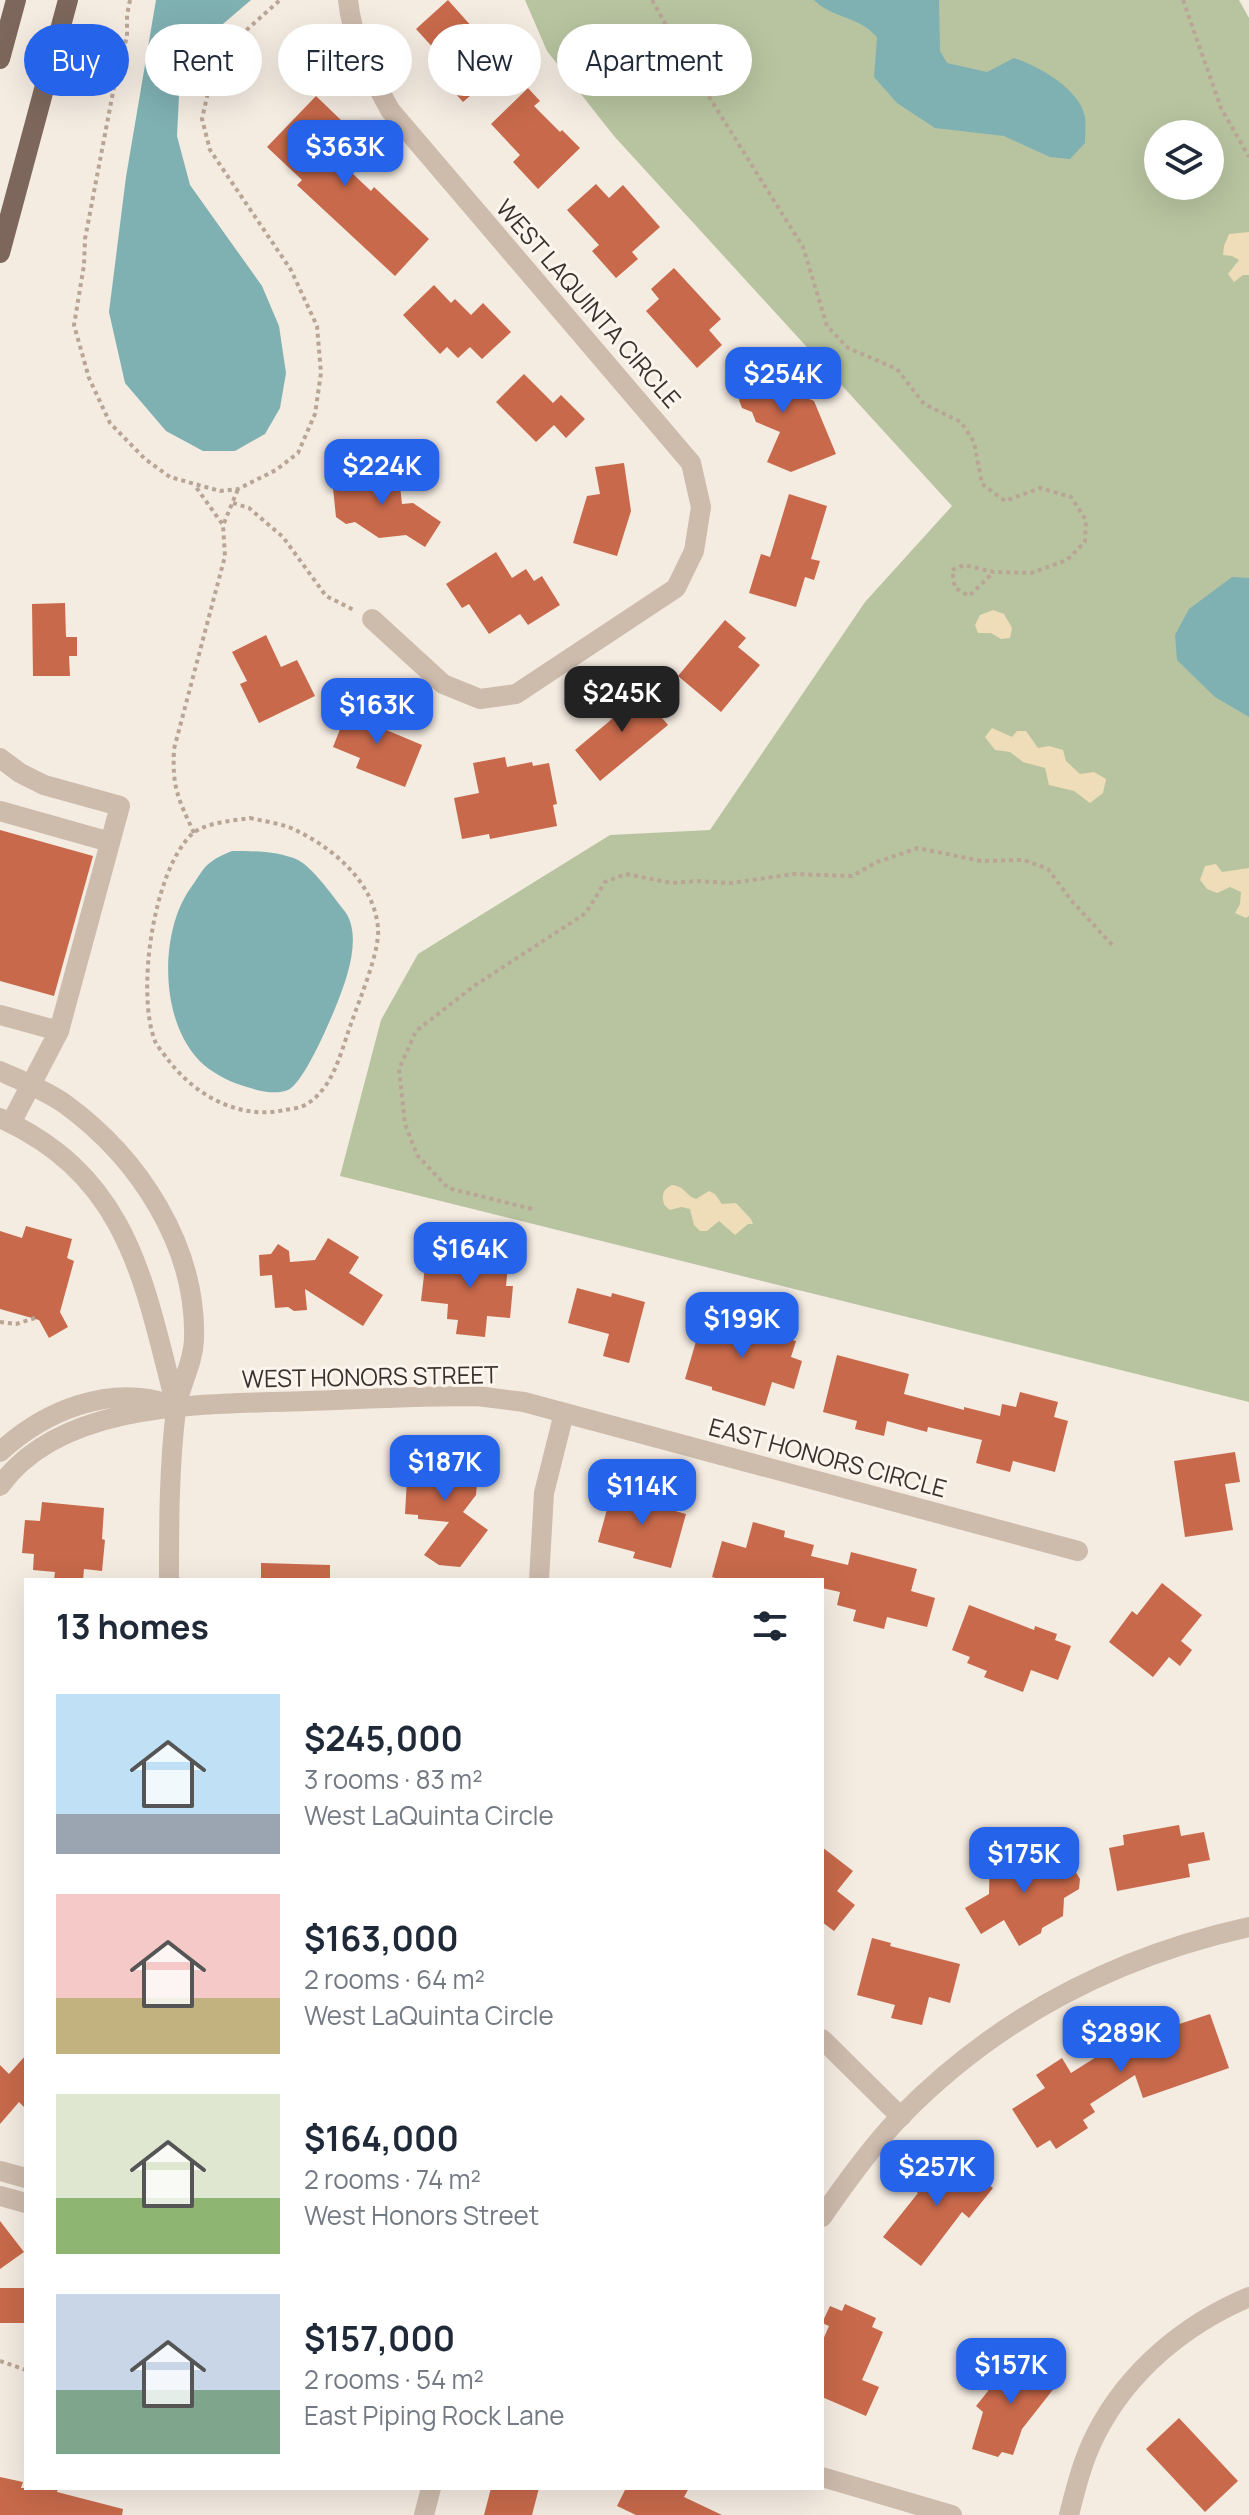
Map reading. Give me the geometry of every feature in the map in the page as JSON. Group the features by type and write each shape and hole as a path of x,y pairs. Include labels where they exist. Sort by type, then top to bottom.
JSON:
{"main road":[{"path":"0,59 16,0"},
{"path":"0,253 68,0"}],"street":[{"name":"WEST LAQUINTA CIRCLE","path":"348,0 351,22 366,66 390,110 691,463 701,507 694,551 676,588 516,694 480,699 443,684 372,619"},
{"path":"0,758 44,785 120,806 59,1031 31,1085 6,1120 52,1148 72,1166 115,1219 143,1279 176,1406"},
{"path":"0,811 110,842"},
{"path":"0,1015 59,1031"},
{"path":"0,1071 63,1103 120,1153 148,1190 182,1258 194,1314 194,1343 176,1406 169,1578"},
{"name":"WEST HONORS STREET","path":"176,1406 477,1396 513,1400 564,1413"},
{"path":"0,1452 31,1427 59,1412 91,1401 152,1398 176,1406"},
{"path":"0,1486 44,1446 68,1434 126,1416 176,1406"},
{"path":"539,1578 544,1493 564,1413"},
{"name":"EAST HONORS CIRCLE","path":"564,1413 1078,1551"},
{"path":"824,2214 871,2149 943,2076 984,2042 1074,1987 1167,1948 1249,1927"},
{"path":"824,2041 901,2117"},
{"path":"0,2171 24,2177"},
{"path":"0,2196 24,2202"},
{"path":"1069,2515 1084,2463 1097,2433 1137,2374 1190,2329 1249,2297"},
{"path":"824,2478 952,2515"},
{"path":"424,2515 430,2490"}],"path":[{"path":"130,0 127,36 88,224 74,325 89,378 110,423 145,459 170,477 220,491 238,489 276,470 298,453 315,414 321,373 317,326 291,270 210,150 202,119 209,88 221,58 280,0"},
{"path":"652,0 803,247 827,326 848,348 897,369 924,404 961,422 974,442 982,484 1005,501 1040,488 1071,497 1086,520 1085,542 1067,560 1031,573 994,572 964,565 952,570 955,588 969,596 994,572"},
{"path":"1183,0 1221,108 1249,157"},
{"path":"194,485 223,525"},
{"path":"194,833 173,780 174,749 225,556 223,525 238,489"},
{"path":"233,503 249,508 283,537 326,596 372,619"},
{"path":"250,818 289,827 323,846 356,875 374,906 379,930 368,979 330,1082 306,1106 269,1114 244,1112 196,1090 156,1043 147,1004 148,960 153,929 159,898 173,860 194,833 217,823 250,818"},
{"path":"532,1209 448,1188 417,1155 405,1124 399,1069 416,1031 474,986 586,913 605,882 626,874 672,883 731,883 794,874 852,876 877,862 918,848 981,861 1024,860 1048,869 1071,900 1113,946"},
{"path":"0,1322 16,1324 35,1318"},
{"path":"0,2361 24,2369"}],"green space":[{"path":"525,0 1239,0 1249,18 1249,1402 340,1176 381,1020 418,954 610,835 710,830 865,602 952,506 614,136 582,96 752,96 752,24 557,24 557,64 541,37 541,24 535,24"}],"sand":[{"path":"1249,232 1249,275 1243,275 1234,282 1228,274 1239,260 1223,255 1224,246 1229,234"},
{"path":"993,610 1004,614 1012,628 1010,638 978,633 975,625 980,615"},
{"path":"992,728 1012,737 1017,731 1026,731 1038,748 1049,746 1063,750 1066,761 1080,774 1094,772 1106,779 1103,793 1090,803 1074,791 1049,785 1045,768 1023,762 1010,752 995,750 985,737"},
{"path":"1216,864 1222,872 1249,868 1249,916 1246,918 1235,913 1241,892 1230,887 1217,893 1207,889 1200,880 1205,866"},
{"path":"672,1185 696,1199 709,1191 722,1204 736,1203 753,1224 748,1224 735,1235 719,1221 707,1231 700,1231 694,1225 690,1209 681,1207 670,1210 665,1206 663,1194"}],"water":[{"path":"156,0 251,0 223,24 152,24"},
{"path":"814,0 939,0 940,51 947,63 987,72 1014,58 1046,73 1067,88 1082,107 1085,143 1070,159 1050,157 1004,136 935,128 897,103 874,77 877,37"},
{"path":"145,65 145,96 179,96 177,136 190,185 262,286 279,326 286,373 280,408 265,434 235,451 203,451 166,431 125,383 109,312 126,177"},
{"path":"1232,577 1249,578 1249,717 1215,697 1177,660 1175,635 1189,609"},
{"path":"232,851 274,853 298,860 316,875 343,909 352,930 352,954 342,991 302,1076 288,1090 257,1090 230,1081 204,1065 189,1048 178,1027 171,1003 169,952 181,905 206,867"}],"building":[{"path":"448,0 469,24 428,24 428,42 416,29"},
{"path":"316,96 342,121 334,130 350,146 337,159 371,191 374,187 429,239 395,276 297,185 302,180 267,147"},
{"path":"520,96 535,96 540,101 534,106 580,148 538,189 513,162 520,155 491,124"},
{"path":"596,184 609,198 623,185 660,227 632,252 638,259 616,278 592,251 599,245 567,210"},
{"path":"674,268 721,319 709,330 722,345 697,368 646,311 659,299 651,289"},
{"path":"434,285 451,303 455,299 471,315 483,303 511,332 482,359 470,347 458,358 447,347 440,354 403,315"},
{"path":"757,353 776,361 788,390 814,401 836,454 791,472 767,462 780,432 756,422 752,412 742,408 739,400 744,388 734,384 744,358"},
{"path":"524,374 553,403 561,395 585,419 566,438 554,425 536,442 496,402"},
{"path":"624,463 631,511 617,556 573,543 587,496 600,494 595,467"},
{"path":"398,468 402,504 413,503 441,522 425,547 406,535 379,538 355,522 346,524 336,517 333,488 344,487 343,473"},
{"path":"789,494 827,506 811,559 820,561 814,580 805,577 796,607 749,593 761,554 770,557"},
{"path":"496,552 512,578 526,569 534,581 542,576 560,605 528,625 520,614 489,634 469,604 462,608 446,584"},
{"path":"65,603 66,637 77,637 77,656 69,656 70,676 33,676 32,604"},
{"path":"725,620 746,638 738,647 760,665 721,712 678,676"},
{"path":"266,635 281,667 297,660 315,696 259,723 240,684 247,681 232,652"},
{"path":"636,687 668,725 600,781 575,750 612,719 606,712"},
{"path":"350,704 388,719 384,729 422,745 405,787 356,768 360,758 333,747"},
{"path":"505,757 507,767 532,762 533,766 549,763 557,804 553,805 557,826 490,839 489,834 462,839 454,798 479,793 473,763"},
{"path":"0,830 93,856 54,996 0,981"},
{"path":"26,1226 72,1239 67,1258 74,1261 60,1312 68,1327 49,1338 39,1320 0,1309 0,1231 22,1238"},
{"path":"328,1238 359,1257 349,1273 383,1295 363,1326 305,1289 307,1310 275,1308 272,1275 260,1276 259,1255 271,1254 278,1244 289,1251 290,1262 315,1260"},
{"path":"472,1253 509,1256 506,1286 513,1286 510,1318 487,1316 485,1337 456,1334 458,1320 447,1319 448,1304 421,1301 426,1258 471,1262"},
{"path":"577,1288 645,1302 629,1363 603,1356 609,1334 568,1323"},
{"path":"704,1314 760,1331 763,1322 781,1328 778,1336 796,1341 791,1357 802,1361 794,1389 772,1382 765,1406 685,1379"},
{"path":"837,1355 909,1374 904,1394 964,1410 964,1407 1000,1416 1002,1404 1016,1407 1020,1392 1058,1402 1054,1417 1068,1421 1055,1472 1013,1461 1010,1472 976,1463 982,1440 928,1427 927,1432 887,1421 884,1436 855,1429 857,1421 823,1412"},
{"path":"417,1450 472,1456 471,1466 478,1471 476,1495 463,1512 488,1530 460,1567 439,1565 424,1555 449,1522 418,1519 418,1515 405,1514 408,1461 416,1462"},
{"path":"1235,1452 1240,1482 1225,1484 1233,1530 1185,1537 1174,1461"},
{"path":"614,1484 649,1493 646,1503 686,1514 671,1568 633,1558 635,1552 598,1542"},
{"path":"42,1502 104,1508 102,1571 84,1569 83,1578 54,1578 55,1572 33,1570 34,1554 22,1553 25,1520 40,1521"},
{"path":"753,1522 785,1531 784,1537 814,1545 811,1556 848,1565 851,1552 917,1569 911,1591 935,1598 927,1627 887,1617 884,1629 853,1621 856,1610 837,1605 840,1592 824,1588 824,1578 712,1577 722,1541 746,1548"},
{"path":"261,1563 330,1565 330,1578 261,1578"},
{"path":"1162,1583 1202,1615 1181,1641 1192,1650 1180,1666 1169,1657 1153,1677 1109,1642 1132,1611 1137,1615"},
{"path":"969,1605 1034,1630 1035,1626 1057,1634 1055,1640 1071,1646 1058,1680 1031,1670 1023,1692 984,1677 987,1671 967,1663 970,1657 952,1650"},
{"path":"1179,1825 1181,1836 1204,1832 1210,1860 1188,1864 1190,1877 1117,1891 1109,1848 1124,1845 1123,1835"},
{"path":"990,1844 1013,1845 1011,1867 1034,1868 1054,1856 1067,1858 1080,1879 1079,1889 1064,1898 1063,1916 1019,1946 1004,1920 981,1934 965,1908 989,1894"},
{"path":"824,1849 853,1871 837,1891 855,1905 834,1931 824,1924"},
{"path":"872,1938 891,1943 890,1946 960,1964 950,2003 929,1997 922,2025 891,2018 895,2005 857,1995"},
{"path":"1161,2012 1167,2028 1210,2014 1229,2068 1143,2098 1135,2075 1090,2104 1095,2112 1083,2120 1088,2128 1056,2149 1050,2140 1037,2148 1012,2109 1045,2088 1036,2075 1062,2058 1071,2073 1123,2040 1118,2027"},
{"path":"24,2057 24,2107 19,2102 0,2124 0,2065 9,2074"},
{"path":"945,2151 993,2188 969,2218 962,2212 921,2266 883,2237 918,2193 914,2190"},
{"path":"0,2221 24,2252 0,2269"},
{"path":"0,2288 24,2288 24,2323 0,2323"},
{"path":"845,2304 876,2318 872,2327 883,2332 862,2380 879,2387 866,2416 824,2398 824,2337 829,2326 824,2324 824,2319 830,2306 842,2311"},
{"path":"1027,2354 1059,2382 1022,2429 1013,2455 1002,2452 998,2457 972,2449 983,2412 976,2406 1008,2363 1016,2366"},
{"path":"1179,2418 1238,2481 1205,2512 1146,2449"},
{"path":"0,2477 23,2482 21,2488 24,2490 58,2490 123,2509 122,2515 0,2515"},
{"path":"490,2490 538,2490 532,2515 484,2515"},
{"path":"625,2490 688,2490 684,2497 722,2515 636,2515 617,2506"}]}
